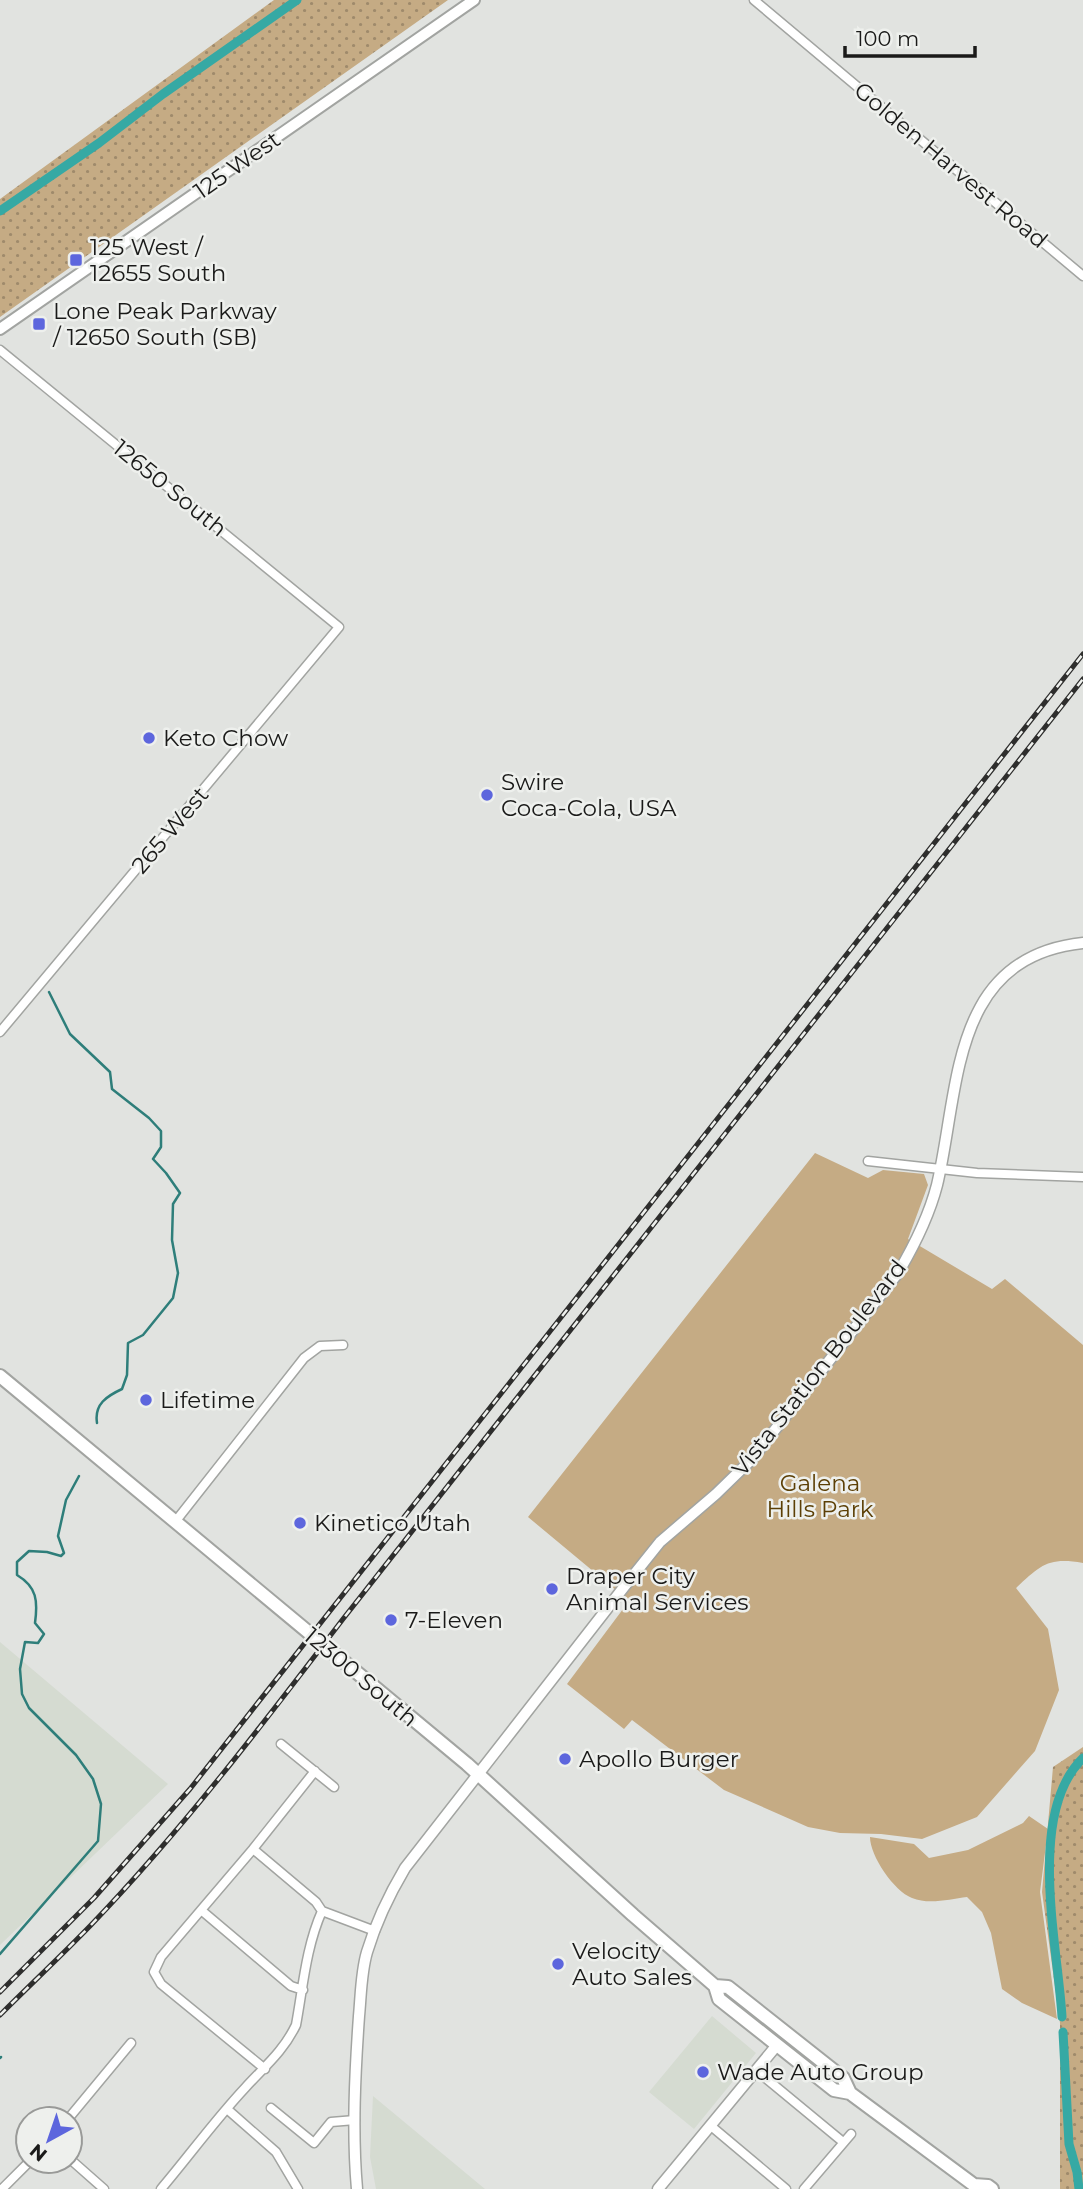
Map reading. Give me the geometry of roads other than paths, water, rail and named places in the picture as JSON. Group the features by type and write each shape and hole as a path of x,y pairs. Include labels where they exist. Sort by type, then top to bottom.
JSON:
{"main road":[{"name":"125 West","path":"0,329 474,0"},
{"name":"12300 South","path":"0,1376 480,1775 715,1986 719,1999 834,2090 850,2093 975,2187"},
{"name":"12300 South","path":"715,1986 728,1987 770,2020 843,2078 850,2093"},
{"path":"975,2187 988,2186 992,2189"}],"street":[{"name":"Golden Harvest Road","path":"754,0 1083,276"},
{"name":"12650 South","path":"0,350 339,627"},
{"name":"265 West","path":"0,1032 339,627"},
{"name":"Vista Station Boulevard","path":"357,2189 356,2054 363,1975 367,1953 387,1899 405,1868 659,1544 716,1494 751,1458 898,1273 916,1242 936,1187 955,1077 972,1023 983,1003 1010,971 1038,954 1064,945 1083,943"},
{"path":"868,1161 977,1173 1083,1177"},
{"path":"175,1522 304,1358 320,1346 342,1345"},
{"path":"281,1744 334,1787"},
{"path":"265,2069 162,1984 154,1972 160,1957 253,1849 315,1771"},
{"path":"253,1849 316,1902 322,1911 375,1931"},
{"path":"201,1910 291,1986 303,1990"},
{"path":"161,2189 246,2087 283,2048 296,2025 308,1952 322,1911"},
{"path":"80,2105 131,2043"},
{"path":"658,2189 778,2045"},
{"path":"757,2071 843,2142"},
{"path":"271,2108 314,2143 331,2122 355,2120"},
{"path":"227,2109 276,2152 298,2189"},
{"path":"711,2126 786,2189"},
{"path":"804,2189 851,2134"},
{"path":"84,2171 104,2189"},
{"path":"2,2189 16,2175"}],"waterway":[{"path":"0,211 297,0"},
{"path":"49,992 70,1034 110,1072 112,1089 161,1131 161,1147 153,1159 180,1193 173,1204 172,1240 178,1273 173,1298 143,1335 128,1343 127,1375 122,1389 100,1406 97,1423"},
{"path":"0,1954 98,1841 101,1804 93,1779 76,1755 29,1708 22,1694 20,1669 25,1642 38,1643 44,1634 35,1623 35,1595 29,1584 17,1575 17,1562 29,1551 61,1556 64,1553 58,1536 66,1500 79,1476"},
{"path":"1062,2017 1052,1918 1050,1845 1055,1812 1066,1782 1083,1758"},
{"path":"1063,2032 1069,2144 1079,2189"}],"railway":[{"path":"0,1992 94,1898 190,1789 1083,654"},
{"path":"0,2015 125,1889 221,1776 1083,679"}],"place":[{"name":"125 West / 12655 South","path":"76,260"},
{"name":"Lone Peak Parkway / 12650 South (SB)","path":"39,324"},
{"name":"Keto Chow","path":"149,738"},
{"name":"Swire Coca-Cola, USA","path":"487,795"},
{"name":"Lifetime","path":"146,1400"},
{"name":"Kinetico Utah","path":"300,1523"},
{"name":"Draper City Animal Services","path":"552,1589"},
{"name":"7-Eleven","path":"391,1620"},
{"name":"Apollo Burger","path":"565,1759"},
{"name":"Velocity Auto Sales","path":"558,1964"},
{"name":"Wade Auto Group","path":"703,2072"}],"park label":[{"name":"Galena Hills Park","path":"820,1496"}]}
